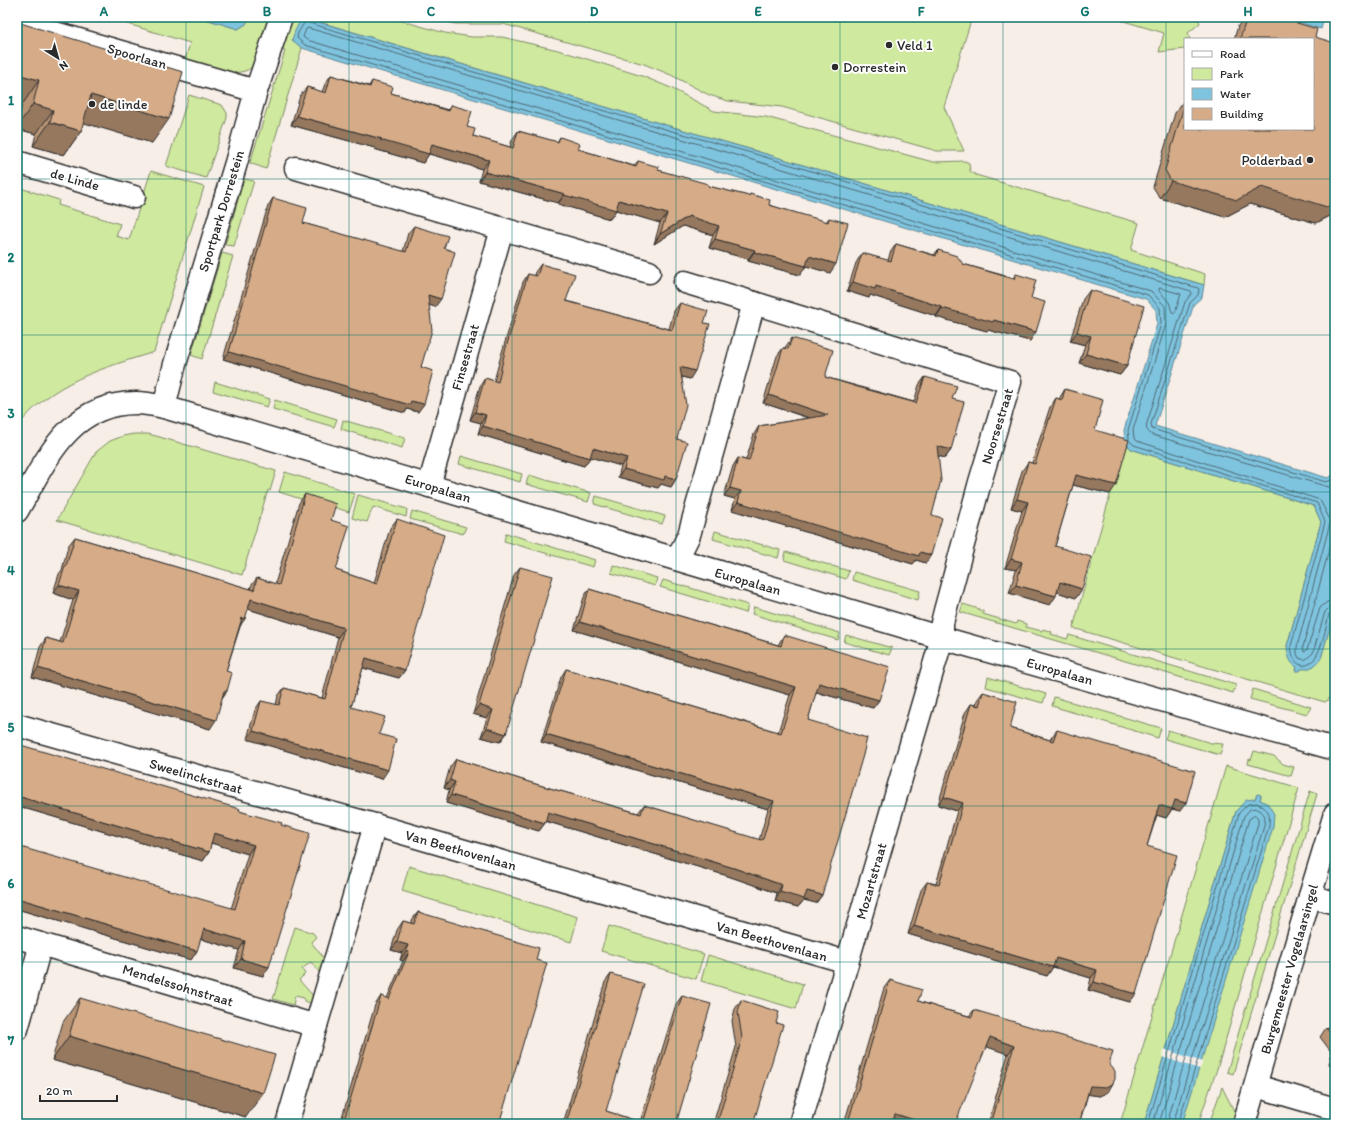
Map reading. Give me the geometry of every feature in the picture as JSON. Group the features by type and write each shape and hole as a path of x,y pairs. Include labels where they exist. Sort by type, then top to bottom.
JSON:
{"street":[{"name":"Sportpark Dorrestein","path":"164,407 175,364 236,163 256,91 281,17"},
{"name":"Spoorlaan","path":"17,22 256,91"},
{"name":"de Linde","path":"17,162 134,197"},
{"path":"296,168 649,272"},
{"name":"Finsestraat","path":"429,486 502,229"},
{"name":"Noorsestraat","path":"685,282 1010,382 944,611 942,638"},
{"path":"677,559 689,535 754,303"},
{"name":"Europalaan","path":"17,512 46,461 63,436 86,416 100,409 111,406 138,403 164,407 942,638 1335,749"},
{"name":"Mozartstraat","path":"800,1124 942,638"},
{"name":"Sweelinckstraat","path":"17,725 375,825"},
{"name":"Burgemeester Vogelaarsingel","path":"1244,1124 1335,814"},
{"path":"287,1124 375,825"},
{"name":"Van Beethovenlaan","path":"375,825 847,962"},
{"path":"1310,896 1335,903"},
{"name":"Mendelssohnstraat","path":"17,937 316,1026"},
{"path":"17,1029 41,944"},
{"path":"1256,1086 1335,1109"}],"green space":[{"path":"105,17 199,17 238,29 246,24 249,17 270,17 259,56 255,64 240,72 231,72 221,71 185,60 190,43"},
{"path":"291,17 303,17 293,40 302,48 266,169 250,163 285,51 281,50"},
{"path":"303,17 388,17 445,33 472,37 502,37 558,50 642,76 671,88 714,111 766,117 933,162 965,161 969,163 970,171 976,175 1139,223 1131,250 1205,274 1204,285 756,151"},
{"name":"Dorrestein","path":"429,17 972,17 944,107 964,151 937,151 782,107 728,101 709,95 671,75 644,64 503,24 455,24"},
{"path":"1110,17 1197,17 1200,23 1188,33 1190,38 1184,38 1184,49 1159,52 1164,33"},
{"path":"189,95 222,105 227,113 227,118 206,178 166,166"},
{"path":"151,171 204,187 154,352 97,371 61,388 30,412 17,428 17,187 59,200 58,205 120,224 116,236 129,240"},
{"path":"244,179 254,181 234,246 225,245"},
{"path":"222,253 233,256 202,359 191,355"},
{"path":"215,382 270,399 267,407 213,391"},
{"path":"275,400 337,419 334,427 273,409"},
{"path":"343,420 405,438 402,448 341,429"},
{"path":"134,434 148,434 156,436 276,471 270,491 268,490 242,575 57,520 96,452 110,441"},
{"path":"1125,442 1131,449 1314,506 1321,522 1287,646 1297,667 1296,670 1321,658 1335,610 1335,685 1328,700 1325,702 1073,628"},
{"path":"461,456 522,474 520,482 459,464"},
{"path":"285,472 355,494 349,512 305,498 304,500 279,492"},
{"path":"529,475 591,493 588,502 526,484"},
{"path":"358,495 407,509 406,517 373,507 367,522 352,518"},
{"path":"596,496 665,516 662,524 594,504"},
{"path":"412,511 466,527 463,534 410,519"},
{"path":"715,531 780,550 778,558 713,539"},
{"path":"506,533 595,560 593,567 504,541"},
{"path":"786,552 849,571 846,579 784,560"},
{"path":"613,565 657,578 655,586 611,573"},
{"path":"854,572 920,591 918,600 852,580"},
{"path":"663,580 748,605 746,613 660,587"},
{"path":"963,604 983,611 983,614 1016,624 1017,621 1026,624 1026,627 1042,631 1043,629 1052,632 1051,634 1067,639 1069,635 1236,685 1233,693 960,612"},
{"path":"754,607 840,633 838,640 752,614"},
{"path":"846,635 892,648 889,655 844,642"},
{"path":"988,677 1046,694 1043,703 986,687"},
{"path":"1253,689 1311,707 1307,714 1250,699"},
{"path":"1054,697 1161,728 1158,738 1052,706"},
{"path":"1168,730 1211,743 1223,744 1220,755 1165,739"},
{"path":"1254,751 1274,756 1283,764 1294,767 1291,776 1248,764"},
{"path":"1226,766 1299,788 1218,1066 1198,1124 1182,1124 1268,805 1260,800 1261,796 1258,794 1255,799 1236,811 1144,1124 1120,1124"},
{"path":"1310,791 1317,794 1233,1074 1227,1072"},
{"path":"409,866 578,917 571,942 402,891"},
{"path":"609,926 704,954 696,979 601,951"},
{"path":"295,927 313,933 316,937 311,942 326,961 322,976 311,962 302,969 305,974 299,980 315,998 313,1004 304,1001 304,998 295,996 293,1005 273,999"},
{"path":"708,955 803,984 796,1009 701,981"},
{"path":"1222,1087 1235,1113 1234,1124 1209,1124"}],"water":[{"path":"199,17 249,17 246,24 238,29"},
{"path":"302,17 1204,285 1202,297 1194,304 1155,426 1328,478 1335,474 1335,610 1321,658 1314,666 1296,671 1297,667 1288,656 1287,646 1321,522 1314,506 1131,449 1125,442 1124,430 1157,324 1156,310 1146,299 302,48 292,40"},
{"path":"1282,17 1324,17 1321,29"},
{"path":"1257,794 1261,795 1260,800 1268,804 1274,814 1273,827 1182,1124 1144,1124 1236,811 1246,800 1255,799"}],"pier":[{"path":"1164,1049 1203,1062 1200,1069 1162,1057"}],"building":[{"path":"1247,17 1277,17 1317,29 1315,37 1335,43 1335,202 1327,207 1262,187 1237,200 1171,181 1165,170 1184,106 1184,130 1314,130 1314,38 1240,38"},
{"path":"17,22 183,72 169,119 91,95 81,131 50,122 53,110 33,104 39,80 17,74"},
{"path":"331,75 370,87 372,81 393,87 391,93 449,111 451,105 472,111 467,127 475,129 473,136 513,148 518,131 558,142 560,137 580,144 578,149 636,167 638,161 659,167 658,170 708,184 708,186 749,196 750,194 770,200 769,205 828,222 829,218 848,223 836,264 809,256 806,266 754,252 755,250 715,239 719,226 689,216 660,234 667,214 619,200 616,210 485,172 489,160 432,144 429,154 380,140 382,139 297,116 307,87 326,93"},
{"path":"273,198 307,208 303,223 406,252 414,226 448,236 444,248 455,252 441,299 428,295 432,330 421,367 433,371 424,404 411,401 410,405 229,352"},
{"path":"896,244 936,256 938,250 957,256 963,264 1014,279 1016,274 1036,280 1031,298 1045,302 1036,332 994,320 993,322 942,308 876,286 875,289 853,282 862,253 891,261"},
{"path":"541,264 575,274 566,301 672,330 680,303 708,311 704,323 710,324 695,371 680,367 686,405 677,439 687,442 676,479 665,476 664,480 624,469 627,458 593,448 590,458 483,426 486,415 475,412 485,378 498,382 505,351 528,274 537,276"},
{"path":"1090,290 1144,306 1127,366 1086,354 1091,336 1077,332"},
{"path":"792,338 833,350 825,377 858,387 916,403 925,377 957,386 952,399 964,402 951,450 937,446 941,480 932,515 942,518 931,555 920,552 919,556 738,502 741,491 730,488 738,458 749,461 759,426 828,415 769,395 783,348 788,349"},
{"path":"1065,389 1103,400 1095,430 1129,440 1116,485 1076,475 1055,546 1091,557 1082,589 1060,582 1056,596 1016,585 1022,562 1011,559 1028,502 1017,499 1028,462 1035,464 1056,398 1062,400"},
{"path":"305,494 336,504 331,520 349,526 336,570 377,584 397,519 444,535 405,670 366,658 351,707 385,717 379,734 396,739 388,770 253,731 261,701 279,705 284,688 325,699 344,628 251,599 245,619 242,618 226,671 232,673 227,691 224,691 216,720 38,668 46,638 63,643 79,591 59,585 75,537 254,590 257,578 279,585"},
{"path":"520,567 553,576 506,734 487,728 493,710 479,705"},
{"path":"589,589 781,646 784,635 890,667 879,700 819,683 808,720 867,738 822,895 807,891 804,899 780,892 782,885 734,868 548,812 545,823 451,795 455,782 450,780 456,759 532,783 641,814 644,805 761,840 763,839 774,801 546,734 566,669 781,733 796,687 580,622"},
{"path":"983,692 1017,702 1010,728 1053,741 1057,730 1195,771 1186,803 1175,800 1172,809 1159,805 1147,846 1177,855 1136,994 1094,982 1097,970 1056,958 1053,967 914,926 927,882 939,885 963,803 944,797 971,704 979,706"},
{"path":"17,744 240,809 239,811 282,823 281,825 310,833 269,967 241,959 245,941 204,929 197,951 17,898 17,846 235,909 254,845 214,833 209,852 17,796"},
{"path":"418,912 539,948 536,960 547,963 499,1124 343,1124 381,996 389,999 409,952 406,951 408,945 397,942 403,921 414,924"},
{"path":"611,974 644,984 606,1111 643,1123 682,996 711,1004 676,1124 566,1124"},
{"path":"890,980 922,990 918,1001 946,1010 972,1017 974,1010 1113,1051 1109,1064 1115,1071 1115,1079 1113,1083 1106,1087 1090,1086 1079,1124 991,1124 1014,1046 990,1037 955,1124 928,1124 895,1114 892,1124 865,1124 849,1119"},
{"path":"80,998 275,1055 263,1093 69,1036"},
{"path":"741,1000 779,1012 776,1023 783,1025 753,1124 717,1124 742,1038 738,1012"},
{"path":"1335,1025 1335,1039 1326,1028"}],"place":[{"name":"Veld 1","path":"889,45"},
{"name":"Dorrestein","path":"835,67"},
{"name":"de linde","path":"92,104"},
{"name":"Polderbad","path":"1310,160"}]}
